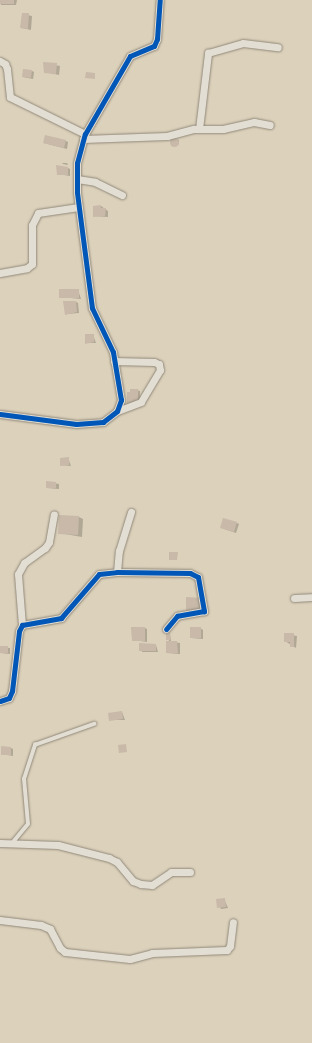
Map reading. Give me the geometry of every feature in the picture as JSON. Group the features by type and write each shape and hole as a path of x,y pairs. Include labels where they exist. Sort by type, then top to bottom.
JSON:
{"street":[{"path":"117,411 121,400 114,361 108,338 92,308 78,207 77,163 84,136 130,56 154,46 157,39 160,0"},
{"path":"198,129 208,53 243,43 278,47"},
{"path":"0,61 5,64 7,69 10,97 84,136 166,136 198,129 223,129 254,122 270,125"},
{"path":"77,179 95,182 122,195"},
{"path":"0,273 27,268 32,264 32,225 38,213 78,207"},
{"path":"0,414 76,424 103,422 117,411 141,402 160,370 159,364 154,362 114,361"},
{"path":"117,572 119,551 132,512"},
{"path":"0,701 9,698 12,691 22,625 18,574 24,563 45,548 49,542 54,514"},
{"path":"22,625 60,618 94,578 106,572 190,573 198,577 204,611 177,616 166,629"},
{"path":"294,598 312,597"},
{"path":"0,843 58,845 109,858 117,862 133,881 152,886 171,872 190,872"},
{"path":"0,920 41,925 50,929 60,948 65,952 130,959 152,953 227,950 230,946 233,922"}],"lane":[{"path":"12,843 28,824 24,780 35,745 94,724"}],"building":[{"path":"0,0 14,0 14,4 0,4"},
{"path":"22,13 29,13 28,29 20,28"},
{"path":"43,62 57,63 56,74 44,73"},
{"path":"23,69 32,70 31,78 22,77"},
{"path":"86,72 95,73 95,79 85,78"},
{"path":"45,135 66,140 64,148 43,143"},
{"path":"174,137 179,142 174,147 169,142"},
{"path":"56,165 68,167 68,175 57,175"},
{"path":"101,205 101,208 106,208 105,216 93,217 93,206"},
{"path":"59,289 79,289 79,298 59,298"},
{"path":"63,301 76,301 77,312 65,315"},
{"path":"85,334 94,334 94,342 85,344"},
{"path":"130,389 138,389 138,401 134,401 134,404 127,404 127,392 130,392"},
{"path":"69,457 69,465 60,466 60,458"},
{"path":"46,481 56,482 56,488 46,488"},
{"path":"59,515 79,516 78,535 58,534"},
{"path":"223,518 237,522 234,532 220,528"},
{"path":"169,552 178,552 177,560 169,560"},
{"path":"186,597 202,598 200,612 186,612"},
{"path":"131,627 145,627 145,641 132,641"},
{"path":"190,627 201,627 201,638 190,638"},
{"path":"166,632 170,632 170,640 166,640"},
{"path":"284,633 294,633 294,647 290,647 290,642 284,642"},
{"path":"166,641 177,641 178,653 166,653"},
{"path":"139,643 156,644 156,651 139,651"},
{"path":"0,646 8,646 8,653 0,653"},
{"path":"122,711 123,719 109,721 108,713"},
{"path":"126,744 127,752 119,753 118,745"},
{"path":"1,746 11,747 11,755 1,755"},
{"path":"225,898 226,907 217,908 216,899"}],"cycle path":[{"path":"0,414 76,424 103,422 117,411 121,400 113,352 92,308 77,192 77,163 85,134 130,56 154,46 157,39 160,0"},
{"path":"0,701 9,698 12,691 19,631 22,625 61,618 99,574 117,572 190,573 198,577 204,611 177,616 166,629"}]}
